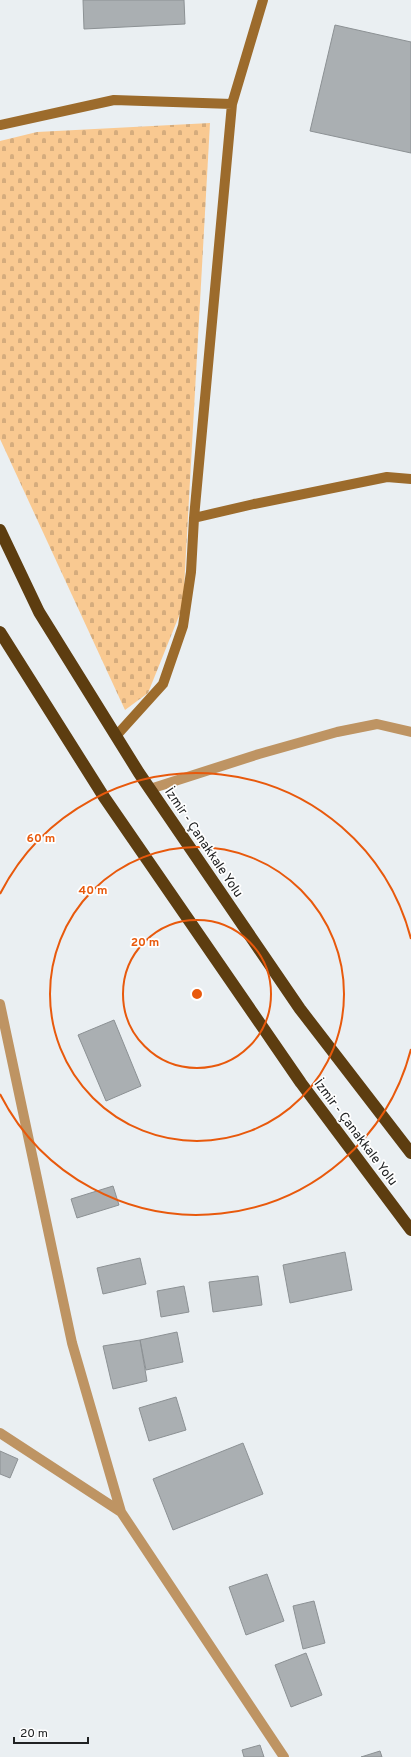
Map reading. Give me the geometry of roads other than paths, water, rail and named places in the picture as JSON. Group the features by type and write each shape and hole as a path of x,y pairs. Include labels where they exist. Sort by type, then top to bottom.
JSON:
{"highway":[{"name":"İzmir - Çanakkale Yolu","path":"0,530 39,612 150,789 300,1009 411,1153"},
{"name":"İzmir - Çanakkale Yolu","path":"0,632 104,797 301,1083 411,1230"}],"street":[{"path":"116,736 163,684 183,626 191,572 194,518 232,104 263,0"},
{"path":"0,125 114,100 232,104"},
{"path":"194,518 254,504 387,477 411,479"},
{"path":"150,789 259,754 337,732 377,724 411,732"},
{"path":"0,1004 72,1343 121,1512 284,1757"},
{"path":"0,1433 121,1512"}]}
